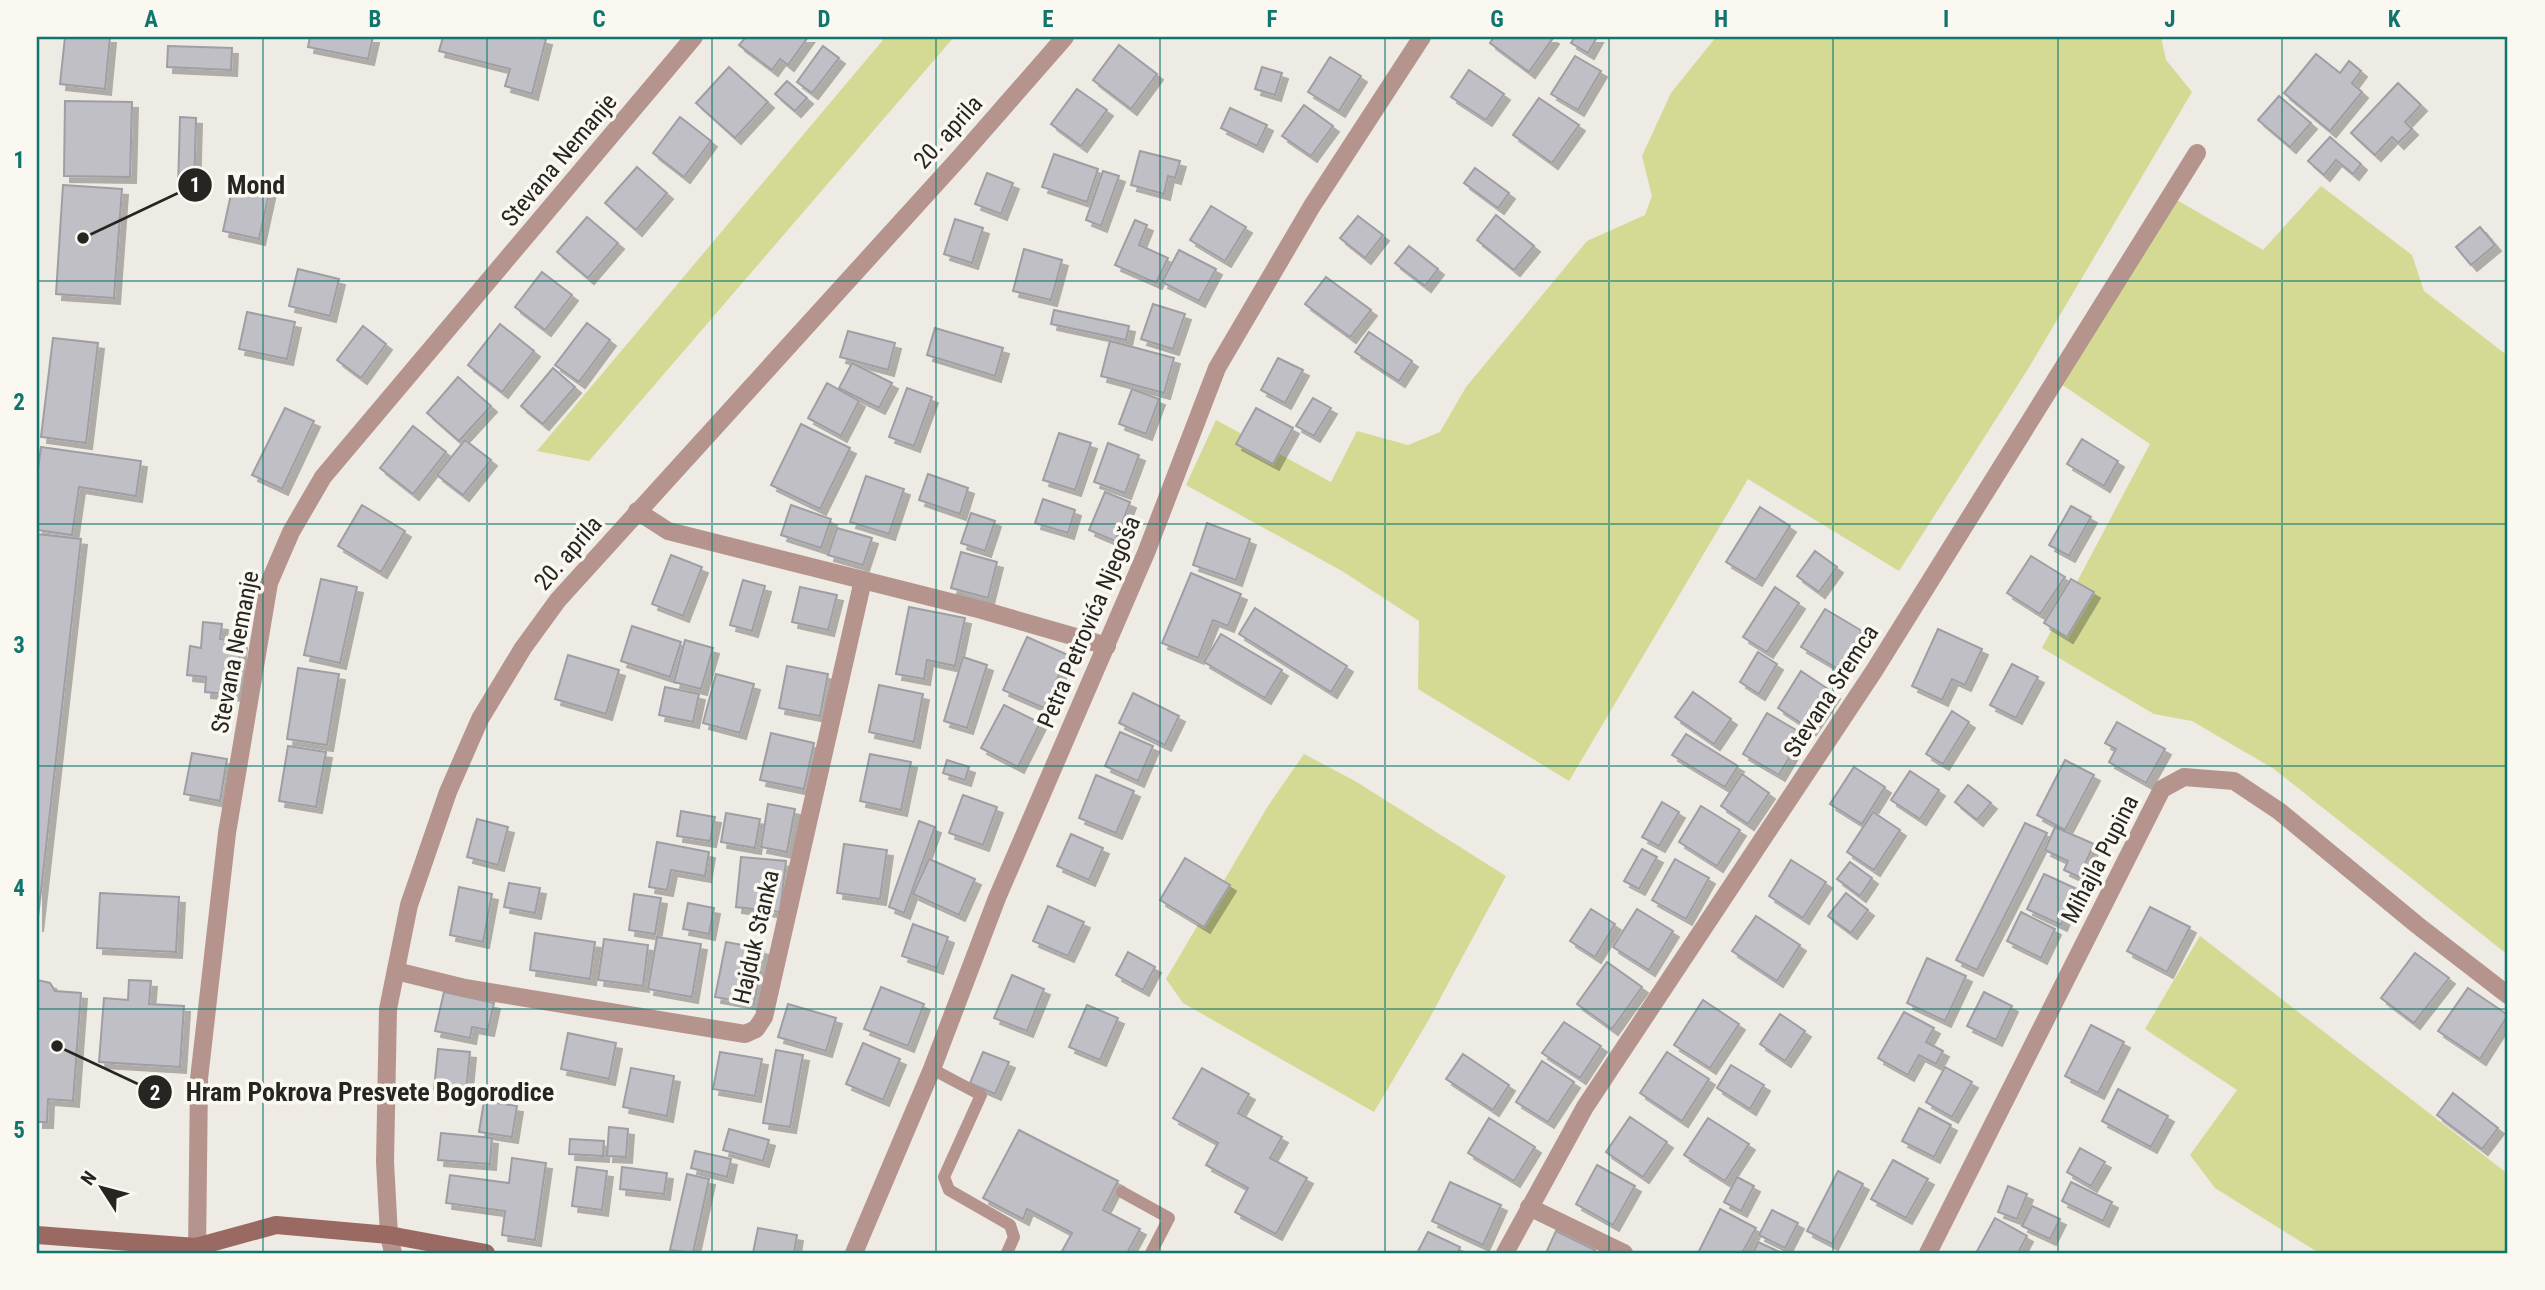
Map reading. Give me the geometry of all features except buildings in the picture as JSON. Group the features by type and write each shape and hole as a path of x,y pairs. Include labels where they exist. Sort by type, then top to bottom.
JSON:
{"street":[{"name":"Stevana Nemanje","path":"196,1250 199,1079 206,1012 227,833 269,583 292,532 323,477 694,37"},
{"name":"20. aprila","path":"391,1244 385,1162 388,1009 409,905 448,792 480,719 523,648 558,600 961,156 1065,37"},
{"name":"Petra Petrovića Njegoša","path":"854,1253 932,1069 997,898 1146,553 1217,368 1312,206 1422,37"},
{"name":"Stevana Sremca","path":"1505,1253 1585,1107 1874,671 2197,153"},
{"path":"638,511 668,531 982,610 1107,646"},
{"name":"Hajduk Stanka","path":"396,971 465,988 732,1032 745,1034 756,1029 764,1017 863,580"},
{"name":"Mihajla Pupina","path":"1928,1253 2162,789 2184,777 2234,780 2279,811 2416,924 2508,995"},
{"path":"1529,1207 1624,1253"},
{"path":"37,1235 196,1250 276,1225 391,1244 486,1253"}],"lane":[{"path":"932,1069 981,1096 944,1177 949,1190 1010,1225 1014,1237 1007,1253"},
{"path":"1122,1192 1170,1218 1151,1253"}],"green space":[{"path":"875,37 954,37 589,461 537,451 883,40"},
{"path":"1716,37 2161,37 2166,60 2192,92 2028,369 1899,571 1748,479 1569,781 1418,689 1419,621 1342,571 1186,485 1216,420 1331,482 1357,431 1408,445 1440,432 1466,387 1587,241 1645,215 1652,196 1642,156 1671,93"},
{"path":"2321,186 2412,255 2424,291 2508,356 2508,955 2274,769 2192,721 2154,714 2042,648 2150,444 2049,376 2163,192 2263,250"},
{"path":"1304,754 1355,781 1506,876 1428,1021 1374,1112 1183,1003 1166,979 1268,806"},
{"path":"2200,936 2508,1174 2508,1253 2319,1253 2215,1188 2190,1155 2237,1090 2145,1029"}],"place":[{"name":"Mond","path":"83,238"},
{"name":"Hram Pokrova Presvete Bogorodice","path":"57,1046"}]}
